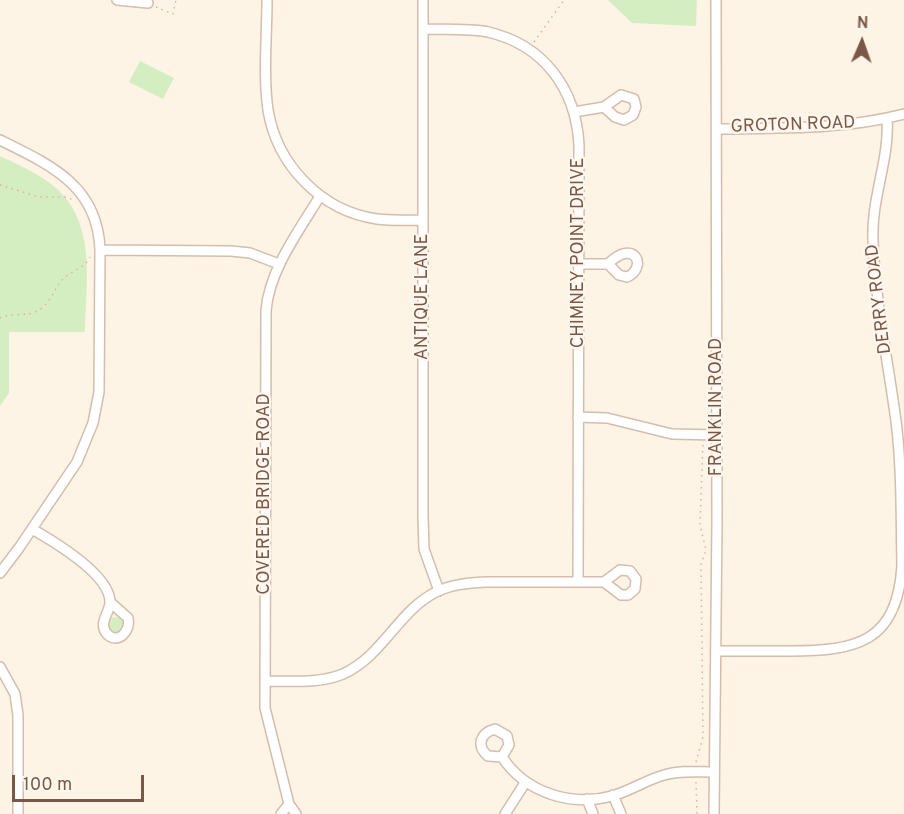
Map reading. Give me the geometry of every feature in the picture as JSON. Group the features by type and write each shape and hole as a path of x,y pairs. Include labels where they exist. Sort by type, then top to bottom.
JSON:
{"street":[{"path":"117,0 148,3"},
{"path":"267,0 267,99 272,127 289,163 300,178 320,196 348,211 388,220 423,220"},
{"name":"ANTIQUE LANE","path":"423,0 423,535 424,549 439,591"},
{"name":"FRANKLIN ROAD","path":"714,814 717,435 716,0"},
{"name":"CHIMNEY POINT DRIVE","path":"423,29 489,33 508,39 529,50 558,77 566,90 574,112 579,145 578,582"},
{"path":"574,112 604,107"},
{"name":"GROTON ROAD","path":"717,129 857,125 904,114"},
{"name":"DERRY ROAD","path":"716,651 821,651 854,645 870,637 882,627 892,613 897,599 902,567 899,453 875,273 872,232 875,196 887,143 886,118"},
{"path":"0,140 57,170 76,188 88,204 95,220 99,378 97,407 87,441 77,462 0,573"},
{"name":"COVERED BRIDGE ROAD","path":"296,814 289,804 267,720 265,681 266,311 268,291 279,264 320,196"},
{"path":"96,252 237,251 250,253 279,264"},
{"path":"579,264 608,264"},
{"path":"578,417 607,418 672,434 717,435"},
{"path":"32,529 85,565 102,584 110,603"},
{"path":"265,681 319,680 351,670 374,653 416,605 439,591 468,583 604,582"},
{"path":"0,667 15,694 18,715 18,814"},
{"path":"502,757 525,783 551,794 587,799 614,795 664,775 714,772"},
{"path":"505,814 525,783"},
{"path":"614,795 621,814"},
{"path":"587,799 593,814"},
{"path":"281,814 289,804"}],"path":[{"path":"148,3 172,14 176,0"},
{"path":"529,50 564,0"},
{"path":"0,185 39,197 65,197 78,203"},
{"path":"0,318 5,315 35,312 50,300 57,286 66,276 82,267 96,252"},
{"path":"696,766 703,737 701,565 705,550 700,525 703,443"},
{"path":"696,777 697,814"}],"green space":[{"path":"608,0 697,0 696,26 632,23"},
{"path":"140,61 174,78 163,99 129,82"},
{"path":"0,156 43,178 56,188 69,203 78,219 83,237 87,275 85,332 9,332 9,393 0,406"},
{"path":"116,617 122,619 124,625 122,631 116,633 110,631 108,625 110,619"}]}
